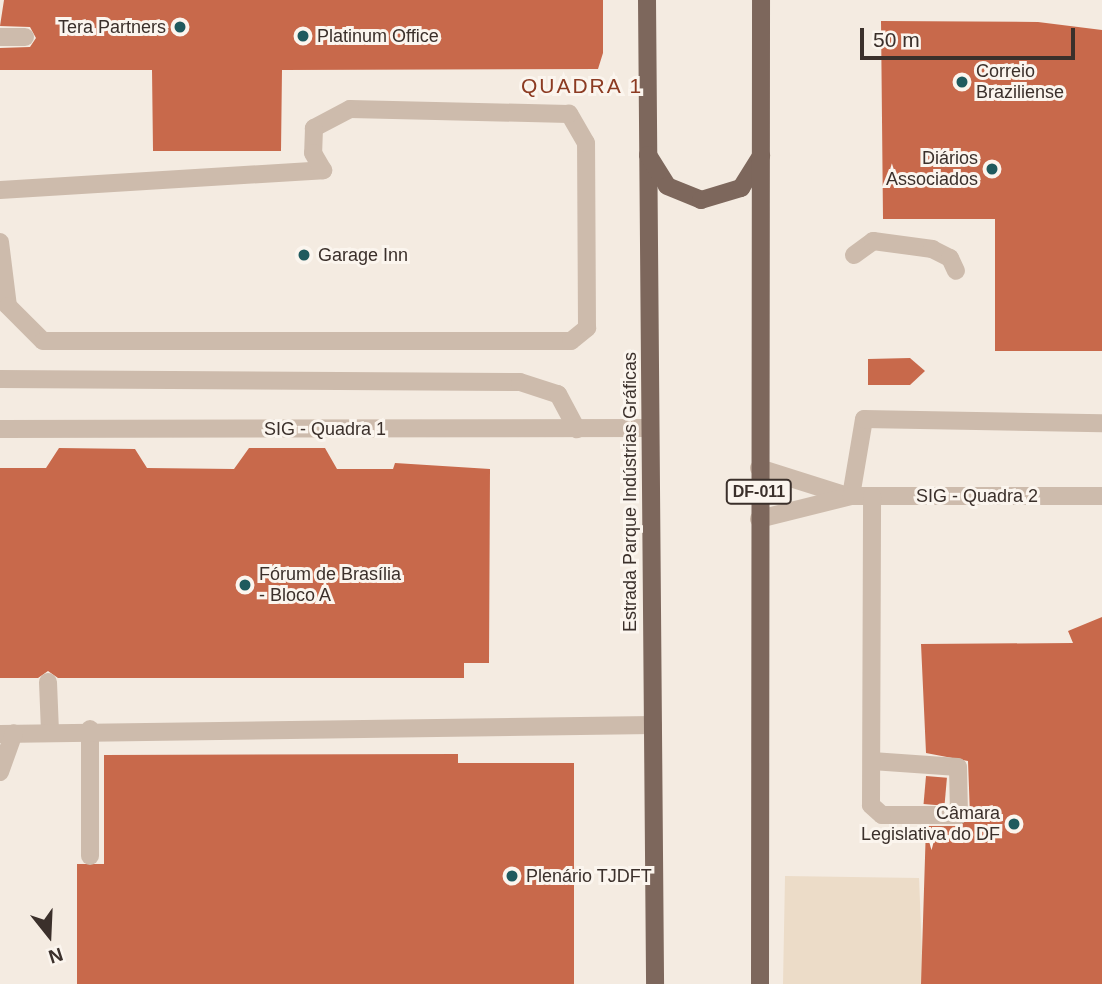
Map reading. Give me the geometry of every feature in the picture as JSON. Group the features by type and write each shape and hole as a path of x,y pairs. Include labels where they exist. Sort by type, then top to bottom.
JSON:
{"main road":[{"name":"Estrada Parque Indústrias Gráficas","path":"647,0 655,984"},
{"name":"DF-011","path":"760,984 761,0"},
{"path":"648,155 667,186 701,200 741,188 761,156"}],"street":[{"path":"0,37 25,37"},
{"path":"0,190 323,170 313,153 314,128 350,109 569,114 586,143 590,313 587,328 571,341 63,344 43,341 16,317 2,288 0,242"},
{"path":"854,255 873,241 932,249 950,258 956,271"},
{"path":"0,379 520,382 558,394 577,429"},
{"path":"851,496 864,419 1102,423"},
{"name":"SIG - Quadra 1","path":"0,429 650,428"},
{"name":"SIG - Quadra 2","path":"759,468 851,496"},
{"name":"SIG - Quadra 2","path":"759,519 851,496 1102,496"},
{"path":"872,496 871,805 882,815 959,815 958,767 872,761"},
{"path":"48,682 50,730"},
{"path":"0,772 7,734 50,730 653,725"},
{"path":"90,729 90,856"}],"shaded area":[{"path":"785,876 919,878 922,951 1102,885 1102,984 783,984"}],"building":[{"name":"Platinum Office","path":"4,0 603,0 603,53 598,69 282,70 281,151 153,151 152,70 0,70 0,48 30,47 36,38 30,27 0,26"},
{"name":"Diários Associados","path":"881,21 1038,22 1102,30 1102,351 995,351 995,219 883,219"},
{"path":"910,358 925,371 910,385 868,385 868,359"},
{"name":"Fórum de Brasília - Bloco A","path":"59,448 135,449 147,468 234,469 249,448 325,448 337,469 393,469 395,463 490,469 489,663 464,663 464,678 58,678 48,671 38,678 0,678 0,468 46,468"},
{"name":"Câmara Legislativa do DF","path":"1102,617 1102,984 921,984 926,826 960,826 970,815 968,761 926,753 921,644 1073,643 1068,631"},
{"path":"458,754 458,763 574,763 574,984 77,984 77,864 104,864 104,755"},
{"path":"926,776 947,778 944,806 924,804"}],"place":[{"name":"Tera Partners","path":"180,27"},
{"name":"Platinum Office","path":"303,36"},
{"name":"Correio Braziliense","path":"962,82"},
{"name":"Diários Associados","path":"992,169"},
{"name":"Garage Inn","path":"304,255"},
{"name":"Fórum de Brasília - Bloco A","path":"245,585"},
{"name":"Câmara Legislativa do DF","path":"1014,824"},
{"name":"Plenário TJDFT","path":"512,876"}],"district":[{"name":"QUADRA 1","path":"582,86"}]}
